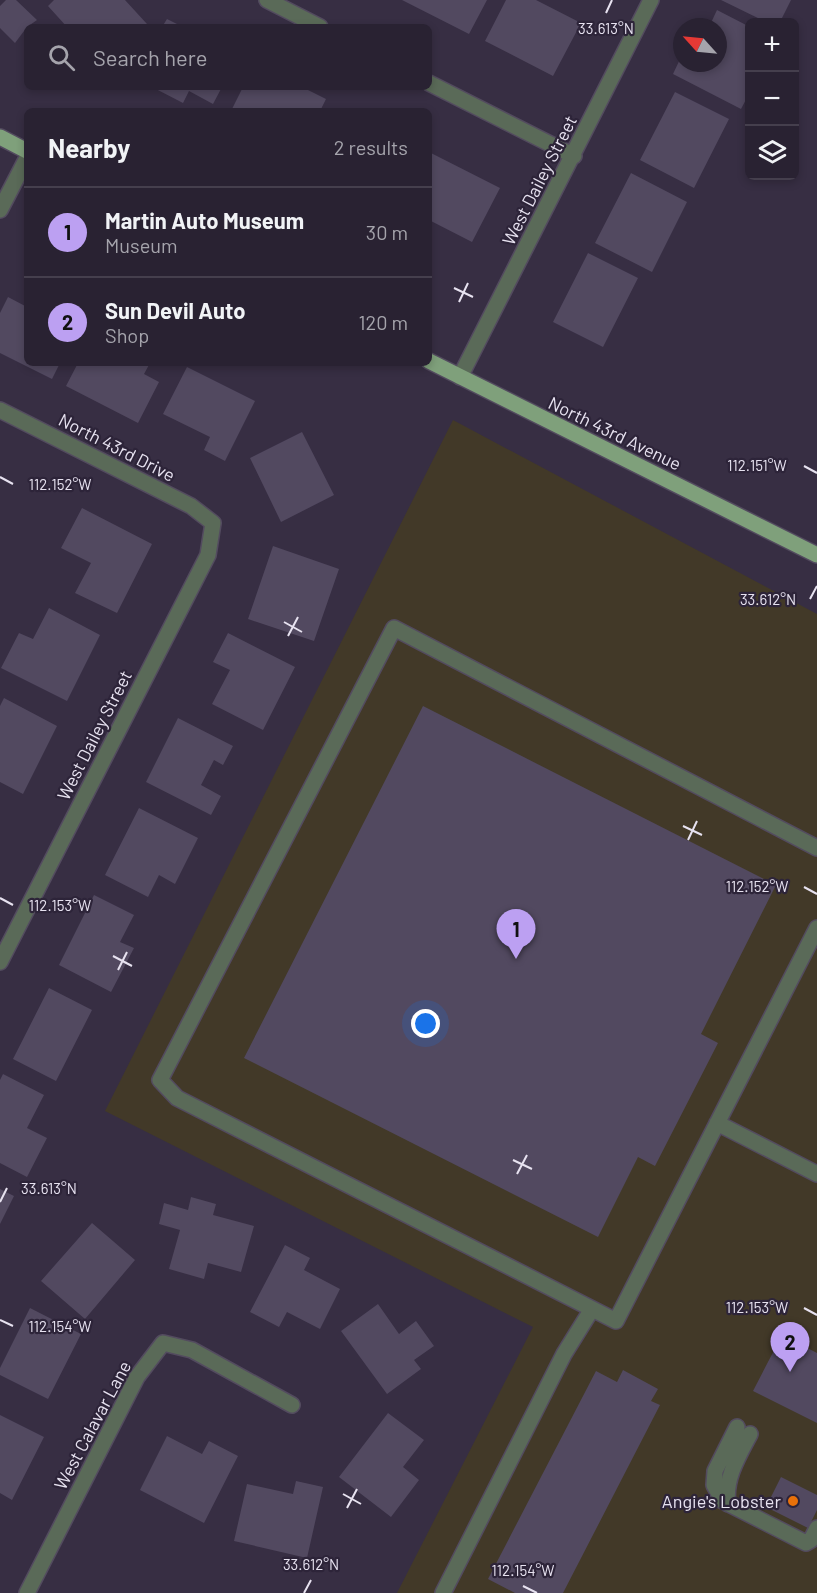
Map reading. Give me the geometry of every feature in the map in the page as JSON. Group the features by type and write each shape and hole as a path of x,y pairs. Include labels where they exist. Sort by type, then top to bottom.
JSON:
{"main road":[{"path":"0,138 24,150"},
{"name":"North 43rd Avenue","path":"432,363 817,555"}],"street":[{"path":"267,0 314,24"},
{"name":"West Dailey Street","path":"460,377 651,0"},
{"path":"432,85 573,156"},
{"path":"0,210 24,164"},
{"name":"North 43rd Drive","path":"0,410 191,506 213,523"},
{"name":"West Dailey Street","path":"0,962 208,555 213,523"},
{"path":"817,848 394,628 160,1080 177,1098 616,1321 817,928"},
{"path":"717,1123 817,1174"},
{"path":"443,1593 564,1354 592,1309"},
{"name":"West Calavar Lane","path":"27,1593 137,1377 163,1343 192,1350 292,1405"},
{"path":"743,1430 715,1471 714,1485 723,1501 806,1543 811,1540 817,1528"}],"shaded area":[{"path":"453,420 817,614 817,1593 397,1593 533,1327 105,1111"}],"building":[{"path":"6,0 16,0 37,20 31,24 24,24 24,31 15,43 0,28 0,6"},
{"path":"54,0 125,0 147,24 64,24 48,6"},
{"path":"402,0 487,0 469,34"},
{"path":"506,0 536,0 581,23 553,76 485,41"},
{"path":"721,0 791,0 782,18 758,18"},
{"path":"717,10 745,24 745,101 741,109 673,74 674,72 727,72 727,18 713,18"},
{"path":"167,19 177,24 164,24"},
{"path":"158,90 220,90 213,104 189,91 183,103"},
{"path":"242,90 308,90 326,99 322,108 232,108"},
{"path":"675,92 729,119 694,188 640,160"},
{"path":"432,154 500,188 472,242 432,222"},
{"path":"631,173 687,202 652,272 595,243"},
{"path":"588,253 638,278 603,347 553,322"},
{"path":"8,297 24,305 24,365 0,353 0,313"},
{"path":"26,366 58,366 52,379"},
{"path":"76,366 148,366 144,374 159,382 138,423 66,386"},
{"path":"187,367 255,401 225,461 204,450 210,437 163,414"},
{"path":"302,432 334,495 281,522 250,458"},
{"path":"82,508 152,544 117,613 75,593 91,563 61,548"},
{"path":"273,546 339,569 314,641 248,619"},
{"path":"49,608 100,635 67,701 1,668 19,633 33,639"},
{"path":"228,633 295,667 263,730 212,704 230,670 213,662"},
{"path":"4,698 57,726 23,794 0,782 0,706"},
{"path":"423,706 776,885 701,1034 718,1043 655,1166 638,1157 598,1237 244,1058"},
{"path":"178,718 233,746 223,765 214,760 201,785 221,796 211,815 146,782"},
{"path":"139,808 198,838 175,884 159,875 148,897 105,875"},
{"path":"94,895 134,915 120,942 134,948 111,992 59,965"},
{"path":"49,988 92,1010 56,1081 13,1059"},
{"path":"3,1074 44,1095 27,1128 47,1138 27,1177 0,1163 0,1080"},
{"path":"0,1189 14,1196 0,1224"},
{"path":"191,1197 216,1204 213,1215 254,1226 241,1272 208,1263 204,1279 169,1269 180,1230 159,1224 164,1203 188,1210"},
{"path":"92,1223 135,1260 85,1319 41,1281"},
{"path":"285,1245 310,1258 304,1270 340,1289 320,1329 287,1312 279,1327 250,1312"},
{"path":"378,1304 399,1334 416,1321 434,1346 414,1360 421,1369 387,1394 341,1331"},
{"path":"30,1308 81,1334 48,1399 0,1375 0,1368"},
{"path":"782,1335 817,1353 817,1423 753,1391"},
{"path":"623,1370 658,1389 651,1401 660,1405 563,1593 515,1593 488,1579 596,1371 617,1382"},
{"path":"388,1413 424,1440 403,1467 419,1480 391,1517 339,1477"},
{"path":"0,1415 44,1437 12,1500 0,1493"},
{"path":"167,1436 202,1454 209,1441 238,1456 204,1523 140,1490"},
{"name":"Angie's Lobster","path":"781,1477 817,1495 817,1510 808,1528 766,1507"},
{"path":"296,1481 323,1487 307,1558 234,1541 247,1484 293,1494"}],"place":[{"name":"Martin Auto Museum","path":"516,959"},
{"name":"Sun Devil Auto","path":"790,1372"},
{"name":"Angie's Lobster","path":"793,1501"}]}
